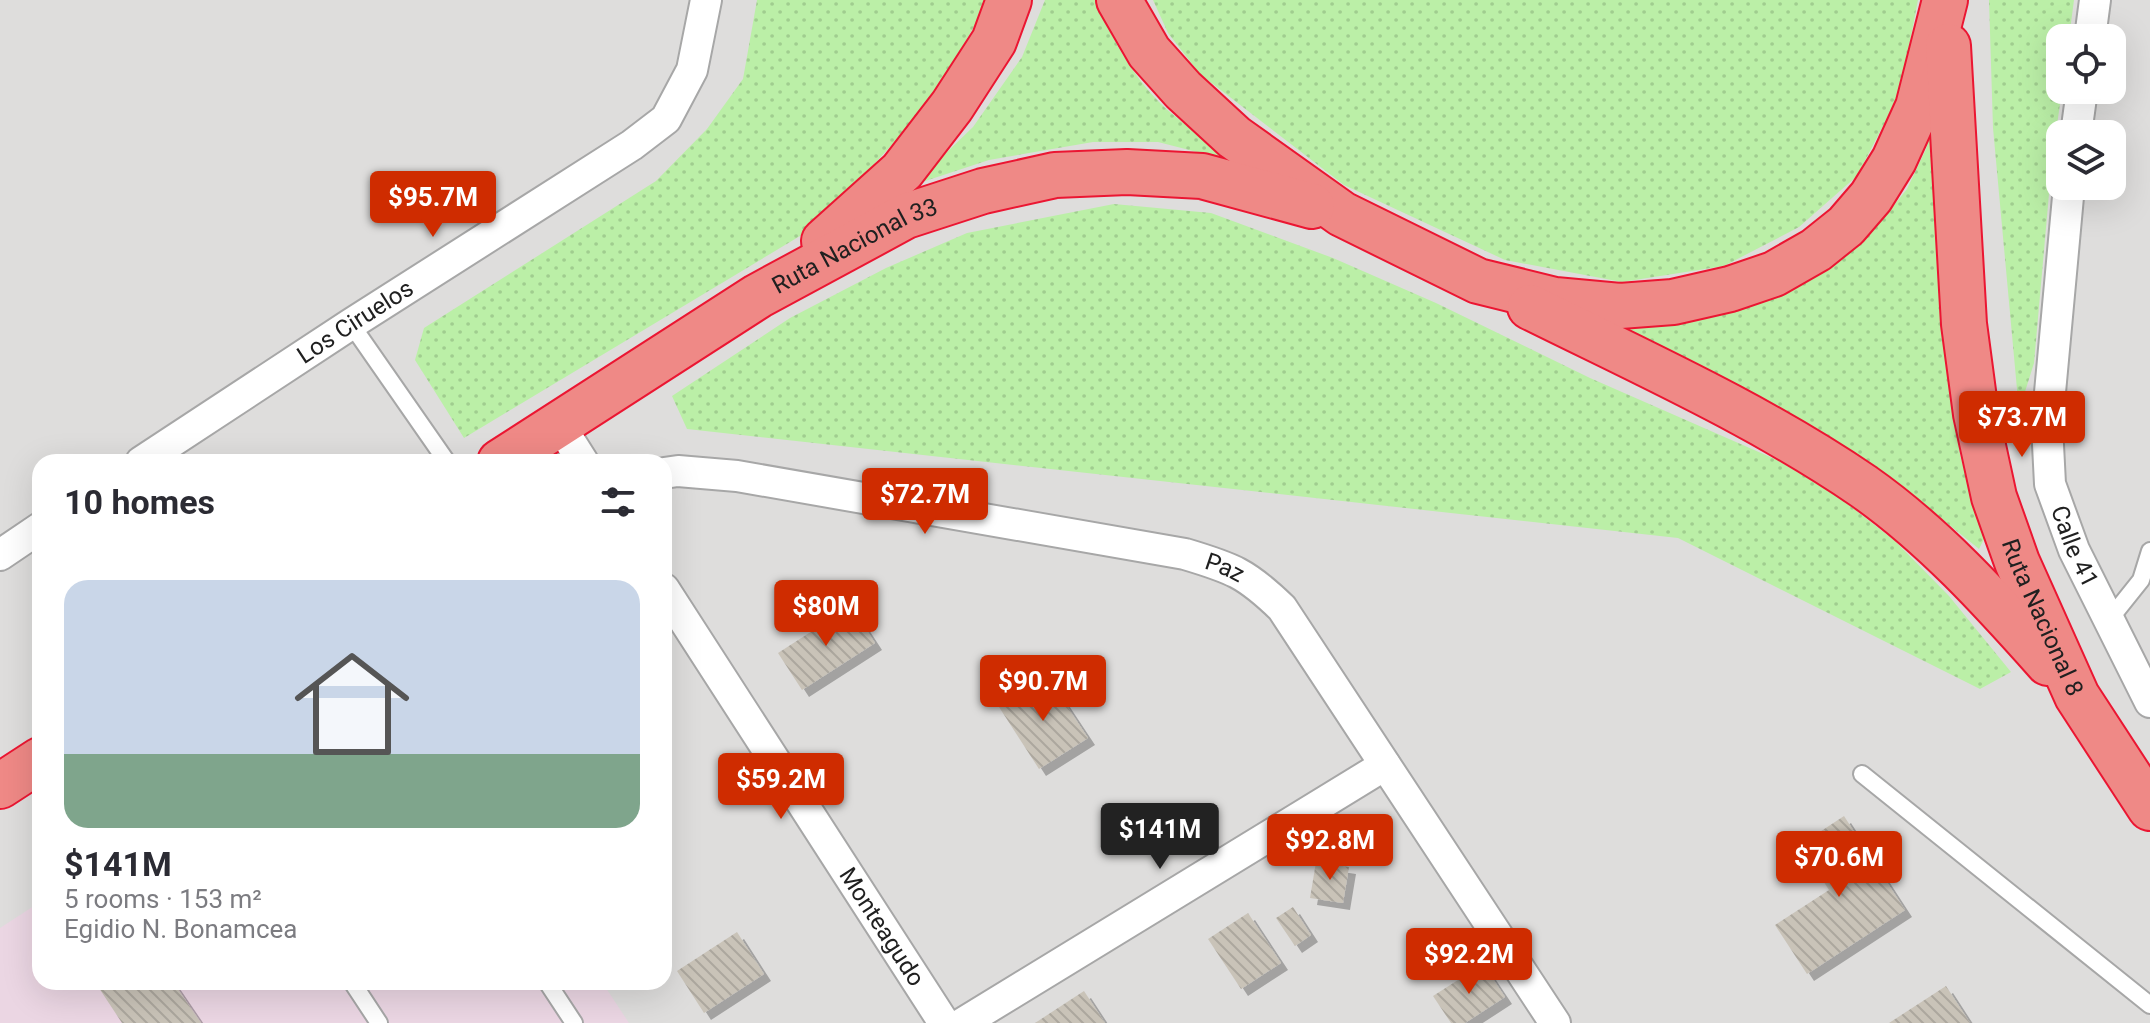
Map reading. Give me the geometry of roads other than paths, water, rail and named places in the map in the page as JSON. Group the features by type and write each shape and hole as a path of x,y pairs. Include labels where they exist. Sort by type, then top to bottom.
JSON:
{"highway":[{"name":"Ruta Nacional 33","path":"758,296 840,228 902,171 952,106 994,41 1009,0"},
{"path":"1119,0 1149,52 1183,90 1234,137 1342,214 1478,281 1555,300 1620,306 1673,302 1730,289 1774,274 1816,250 1846,226 1871,197 1894,160 1918,107 1945,0"},
{"name":"Ruta Nacional 8","path":"1945,0 1964,324 1976,414 1994,497 2017,562 2077,696"},
{"name":"Ruta Nacional 33","path":"758,296 906,216 983,191 1055,175 1127,172 1202,176 1342,214"},
{"name":"Ruta Nacional 8","path":"1478,281 1714,397 1794,442 1865,488 1941,550 2003,612 2077,696"},
{"path":"512,454 758,296"},
{"path":"2077,696 2150,808"},
{"path":"0,786 32,765"}],"street":[{"name":"Los Ciruelos","path":"153,454 632,145 666,119 692,70 706,0"},
{"path":"2092,24 2095,0"},
{"name":"Calle 41","path":"2068,200 2047,425 2050,484 2074,550 2150,702"},
{"path":"559,424 578,454"},
{"name":"Paz","path":"672,472 737,476 1185,554 1230,568 1255,582 1282,608 1555,1023"},
{"path":"0,555 32,533"},
{"name":"Monteagudo","path":"672,601 944,1023"},
{"path":"963,1023 1385,765"}],"lane":[{"path":"351,324 441,454"},
{"path":"2109,620 2146,581 2150,551"},
{"path":"1862,774 2150,1005"},
{"path":"357,990 379,1023"},
{"path":"552,990 574,1023"}]}
